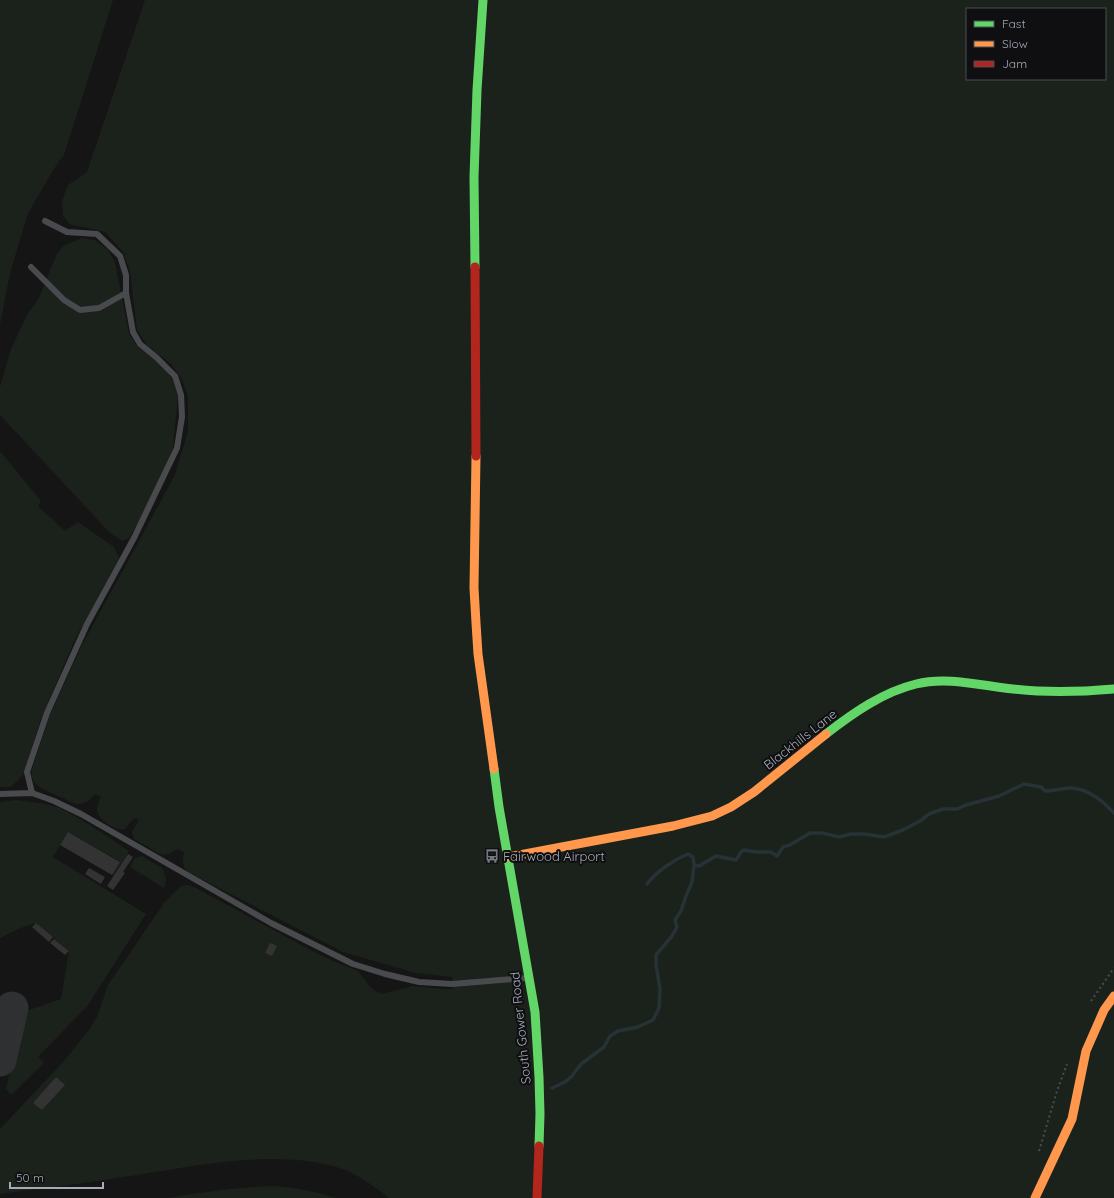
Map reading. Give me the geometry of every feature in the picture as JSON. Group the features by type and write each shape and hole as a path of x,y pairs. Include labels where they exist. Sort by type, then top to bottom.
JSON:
{"main road":[{"name":"South Gower Road","path":"483,0 477,90 474,169 476,438 474,588 478,654 488,738 530,977 538,1047 540,1114 537,1198"},
{"name":"Blackhills Lane","path":"508,857 683,824 717,814 754,792 828,732 850,717 894,691 916,684 933,681 949,681 1039,692 1066,693 1114,689"},
{"path":"1035,1198 1072,1119 1086,1051 1104,1010 1114,996"}],"lane":[{"path":"32,792 27,772 47,713 87,624 134,538 177,448 182,417 181,395 175,376 156,357 140,344 133,332 126,294 126,275 120,256 97,234 67,232 45,221"},
{"path":"31,267 64,300 80,310 99,308 126,294"},
{"path":"0,794 32,792 54,800 271,923 353,964 385,974 419,982 452,984 530,977"}],"shaded area":[{"path":"0,0 113,0 64,155 57,164 28,213 10,273 0,325"},
{"path":"145,0 1114,0 1114,1198 389,1198 367,1182 343,1169 317,1163 262,1159 205,1164 92,1182 0,1194 0,1129 64,1061 89,1030 97,1017 108,985 164,903 181,886 187,885 194,887 318,954 358,971 370,987 382,994 413,986 453,989 452,977 416,973 343,952 188,872 183,862 184,852 177,849 171,853 162,855 134,839 132,832 139,820 134,818 125,829 117,828 103,821 97,809 101,797 95,794 87,802 76,804 39,787 33,780 32,769 50,715 81,647 175,475 188,431 188,397 182,379 171,364 147,345 137,330 130,271 123,252 105,232 69,224 63,215 62,201 68,185 87,172"},
{"path":"81,238 95,240 107,249 115,262 129,334 138,347 156,359 172,378 178,396 173,447 162,475 143,515 129,538 122,541 110,533 0,415 0,387 11,349 27,315 39,298 56,256 62,247"},
{"path":"0,451 41,501 38,506 65,531 78,522 114,547 119,558 75,639 41,719 23,775 11,787 0,787"},
{"path":"16,800 40,803 60,808 90,825 129,851 114,875 112,875 120,861 68,832 53,857 146,914 88,1005 38,1057 44,1063 11,1095 6,1089 23,1012 61,999 69,951 36,923 23,927 0,938 0,802"},
{"path":"142,856 162,868 166,878 164,888 130,867 135,858"},
{"path":"274,1186 321,1193 336,1198 168,1198 247,1187"}],"building":[{"path":"68,832 120,862 112,875 60,845"},
{"path":"128,854 133,857 123,872 125,873 113,890 107,886"},
{"path":"89,868 105,877 101,884 85,874"},
{"path":"36,923 53,937 49,942 32,927"},
{"path":"54,939 69,951 65,955 50,943"},
{"path":"270,943 277,946 272,956 265,953"},
{"path":"56,1077 65,1085 42,1110 33,1103"}],"waterway":[{"path":"647,884 665,867 688,854 693,857 694,865 699,866 716,856 736,860 744,850 771,852 777,856 783,847 790,845 810,833 822,833 839,837 851,834 884,837 903,830 920,821 929,814 943,809 957,809 999,796 1024,784 1041,787 1045,791 1075,788 1093,795 1114,813"},
{"path":"552,1088 565,1082 572,1076 581,1064 604,1047 610,1036 618,1031 638,1027 653,1020 659,1008 660,989 656,955 672,936 677,927 675,920 681,911 692,882 694,865"}],"taxiway":[{"path":"0,1060 12,1008"}],"traffic: fast":[{"path":"475,267 474,177 477,90 483,0"},
{"path":"826,734 847,718 880,698 892,692 916,684 928,682 953,681 1013,689 1051,692 1114,689"},
{"path":"494,769 499,807 535,1012 539,1077 539,1146"}],"traffic: slow":[{"path":"476,456 474,588 476,623 478,654 494,769"},
{"path":"508,857 673,826 712,816 731,807 754,792 826,734"},
{"path":"1035,1198 1072,1119 1086,1051 1104,1010 1114,996"}],"traffic: jam":[{"path":"475,267 476,456"},
{"path":"537,1198 539,1146"}],"place":[{"name":"Fairwood Airport","path":"492,856"}]}
